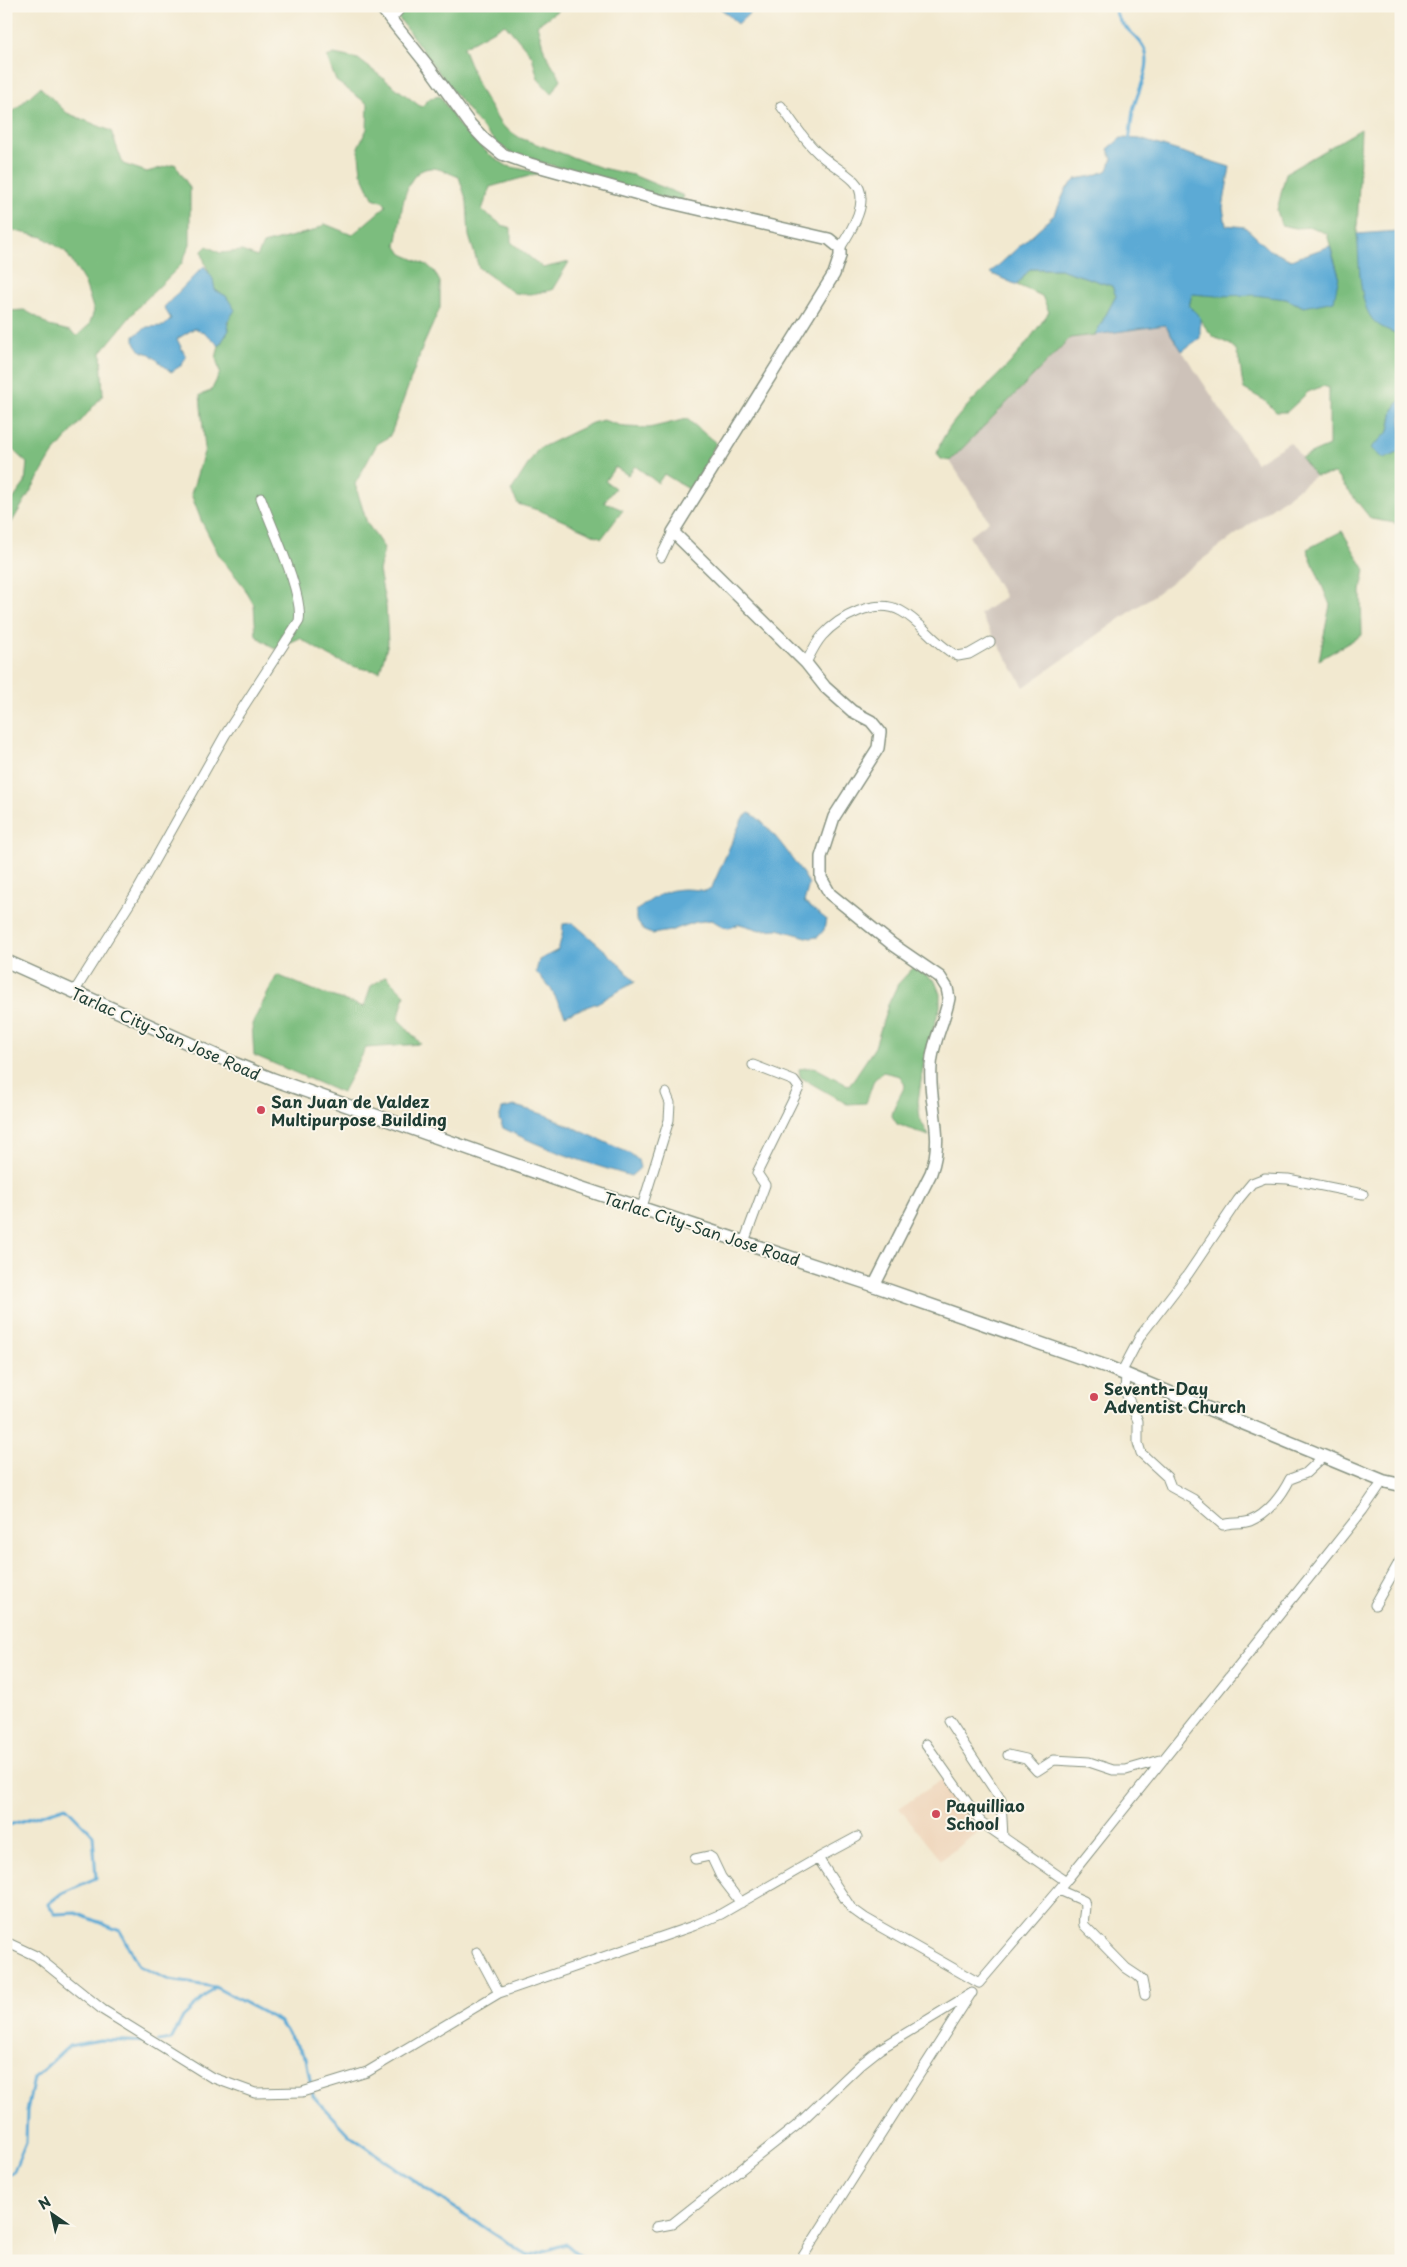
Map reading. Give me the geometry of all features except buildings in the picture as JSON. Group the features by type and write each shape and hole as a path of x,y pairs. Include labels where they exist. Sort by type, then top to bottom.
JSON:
{"main road":[{"name":"Tarlac City-San Jose Road","path":"6,961 228,1062 272,1079 1124,1374 1383,1481 1401,1485"}],"street":[{"path":"380,6 428,66 470,124 502,154 530,164 667,202 826,238 840,248"},
{"path":"390,20 404,6"},
{"path":"661,557 673,532 834,274 840,256 840,248 853,228 861,198 860,190 854,182 817,152 781,106"},
{"path":"74,992 135,894 225,735 299,621 300,611 293,585 261,498"},
{"path":"673,532 806,663 832,694 875,725 880,737 878,748 834,817 820,857 819,871 822,884 830,894 892,944 940,977 948,992 948,1005 931,1063 931,1088 938,1145 937,1155 931,1173 874,1286"},
{"path":"806,663 816,644 831,628 851,614 881,606 901,610 958,656 969,654 990,642"},
{"path":"744,1242 765,1185 757,1173 799,1088 794,1081 753,1065"},
{"path":"642,1207 670,1120 670,1103 666,1093"},
{"path":"1324,1456 1306,1473 1290,1479 1283,1492 1271,1505 1250,1521 1223,1525 1194,1499 1171,1487 1167,1477 1141,1454 1138,1443 1138,1421 1125,1391 1124,1374 1141,1335 1188,1274 1238,1200 1252,1183 1265,1178 1288,1179 1363,1194"},
{"path":"800,2261 979,1982 1059,1890 1352,1524 1383,1481"},
{"path":"1375,1605 1401,1560"},
{"path":"948,1720 1001,1800 1003,1838"},
{"path":"926,1744 981,1822 1066,1881"},
{"path":"1008,1755 1026,1758 1037,1771 1054,1760 1089,1762 1113,1770 1126,1770 1164,1758"},
{"path":"6,1942 36,1956 103,2010 211,2077 255,2092 302,2092 367,2072 499,1993 693,1926 741,1903 857,1837"},
{"path":"695,1859 709,1856 712,1858 721,1877 741,1903"},
{"path":"818,1858 851,1908 865,1918 979,1982"},
{"path":"1059,1890 1084,1901 1086,1905 1082,1919 1084,1925 1126,1968 1142,1980 1144,1995"},
{"path":"477,1952 499,1993"},
{"path":"656,2227 672,2224 796,2126 861,2064 880,2049 972,1992"}],"shaded area":[{"path":"1165,325 1256,463 1290,442 1315,476 1157,593 1024,687 980,614 1005,597 969,536 989,521 950,461 1070,338"},
{"name":"Paquilliao School","path":"943,1779 981,1830 941,1860 899,1808"}],"green space":[{"path":"390,6 564,6 537,25 545,53 561,79 552,94 538,79 532,56 505,24 463,47 480,90 501,125 520,138 602,168 633,175 684,196 681,203 513,154 505,149 475,119"},
{"path":"334,54 358,59 421,107 430,98 440,96 460,127 489,154 507,166 540,173 490,187 482,210 502,225 511,228 511,242 543,268 569,262 552,290 531,294 514,293 479,268 469,236 467,202 459,177 430,168 420,171 413,178 408,188 401,211 396,245 402,254 427,265 434,271 440,282 440,308 423,346 392,431 389,437 377,444 355,484 367,523 384,548 379,571 386,606 388,643 380,671 368,670 347,664 300,638 275,649 256,636 254,605 242,584 220,557 201,520 191,494 205,449 200,395 211,391 220,373 216,358 219,346 229,330 226,296 215,290 202,251 207,246 220,253 242,251 257,257 263,244 313,231 325,224 352,235 386,206 384,202 373,198 361,172 358,147 367,129 368,104 336,81 327,57"},
{"path":"40,87 67,113 111,131 123,164 147,172 175,164 190,188 190,244 181,265 139,306 101,352 103,395 52,455 6,532 6,509 25,483 27,463 14,451 6,448 6,306 9,311 24,310 49,326 70,331 77,336 89,325 94,311 85,283 66,252 43,237 6,229 6,123 8,116"},
{"path":"1361,129 1357,234 1360,258 1391,331 1401,335 1401,399 1393,410 1389,431 1394,455 1401,450 1401,524 1371,519 1335,474 1315,476 1301,458 1329,446 1329,388 1323,386 1308,392 1287,412 1276,412 1264,400 1244,389 1237,352 1229,344 1213,336 1189,306 1192,294 1265,295 1286,299 1304,307 1339,276 1327,234 1312,227 1296,228 1281,225 1277,210 1286,173"},
{"path":"1030,269 1060,269 1112,286 1116,296 1095,335 1070,338 950,461 941,459 937,454 948,430 968,405 1011,362 1049,312 1042,296 1017,285"},
{"path":"687,419 716,443 692,491 664,474 658,483 635,466 628,475 615,467 605,481 615,488 604,502 623,510 602,538 541,511 518,504 511,491 538,449 592,423 603,420 625,427 649,428"},
{"path":"1342,531 1365,570 1361,591 1362,635 1319,660 1330,605 1307,549"},
{"path":"914,967 935,981 940,994 940,1007 925,1055 918,1101 920,1119 929,1136 897,1124 892,1116 905,1085 900,1076 883,1072 874,1080 866,1103 847,1104 800,1077 799,1069 814,1067 849,1086 875,1047 888,1005 898,984"},
{"path":"277,975 316,991 364,1007 371,986 386,976 405,995 398,1019 421,1044 366,1048 342,1093 254,1055 252,1024"}],"water":[{"path":"718,6 757,6 738,24"},
{"path":"1121,138 1140,139 1230,167 1223,208 1226,225 1245,227 1270,250 1291,260 1330,246 1339,276 1334,301 1304,307 1286,299 1254,295 1217,296 1192,294 1189,306 1200,317 1200,338 1182,351 1165,325 1095,335 1116,296 1112,286 1060,269 1030,269 1017,285 990,273 1055,214 1066,189 1076,179 1093,176 1108,170 1112,159 1108,149"},
{"path":"1398,231 1401,234 1401,335 1385,329 1376,323 1365,306 1360,282 1357,234"},
{"path":"204,266 213,279 215,290 226,296 235,310 227,322 229,330 219,346 209,336 195,328 177,339 186,357 182,365 171,372 150,354 141,351 134,341 134,336 147,327 164,326 171,319 164,307"},
{"path":"1401,399 1401,450 1383,459 1371,448 1389,431 1393,410"},
{"path":"749,813 755,816 772,833 799,867 809,884 804,902 826,919 824,930 818,937 810,938 778,929 760,930 740,924 729,928 723,927 712,920 696,922 670,931 652,934 644,931 636,920 636,911 654,898 669,891 685,889 706,891 712,887 742,819"},
{"path":"573,923 613,958 635,982 597,1003 565,1015 551,989 536,972 539,960 558,950 563,924"},
{"path":"515,1106 546,1115 631,1154 638,1160 640,1168 631,1176 534,1143 503,1128 499,1119 502,1109"}],"waterway":[{"path":"1115,6 1119,20 1142,44 1147,57 1146,71 1133,111 1129,142"},
{"path":"6,1826 66,1807 93,1835 96,1878 62,1893 48,1904 55,1914 76,1913 120,1931 139,1966 169,1980 215,1987 279,2021 306,2058 313,2096 349,2135 426,2189 528,2256 566,2244 586,2261"},
{"path":"158,2042 171,2040 183,2017 215,1987"},
{"path":"6,2177 14,2171 26,2142 27,2111 34,2078 69,2046 100,2040 149,2042"}],"place":[{"name":"San Juan de Valdez Multipurpose Building","path":"261,1110"},
{"name":"Seventh-Day Adventist Church","path":"1094,1397"},
{"name":"Paquilliao School","path":"936,1814"}]}
